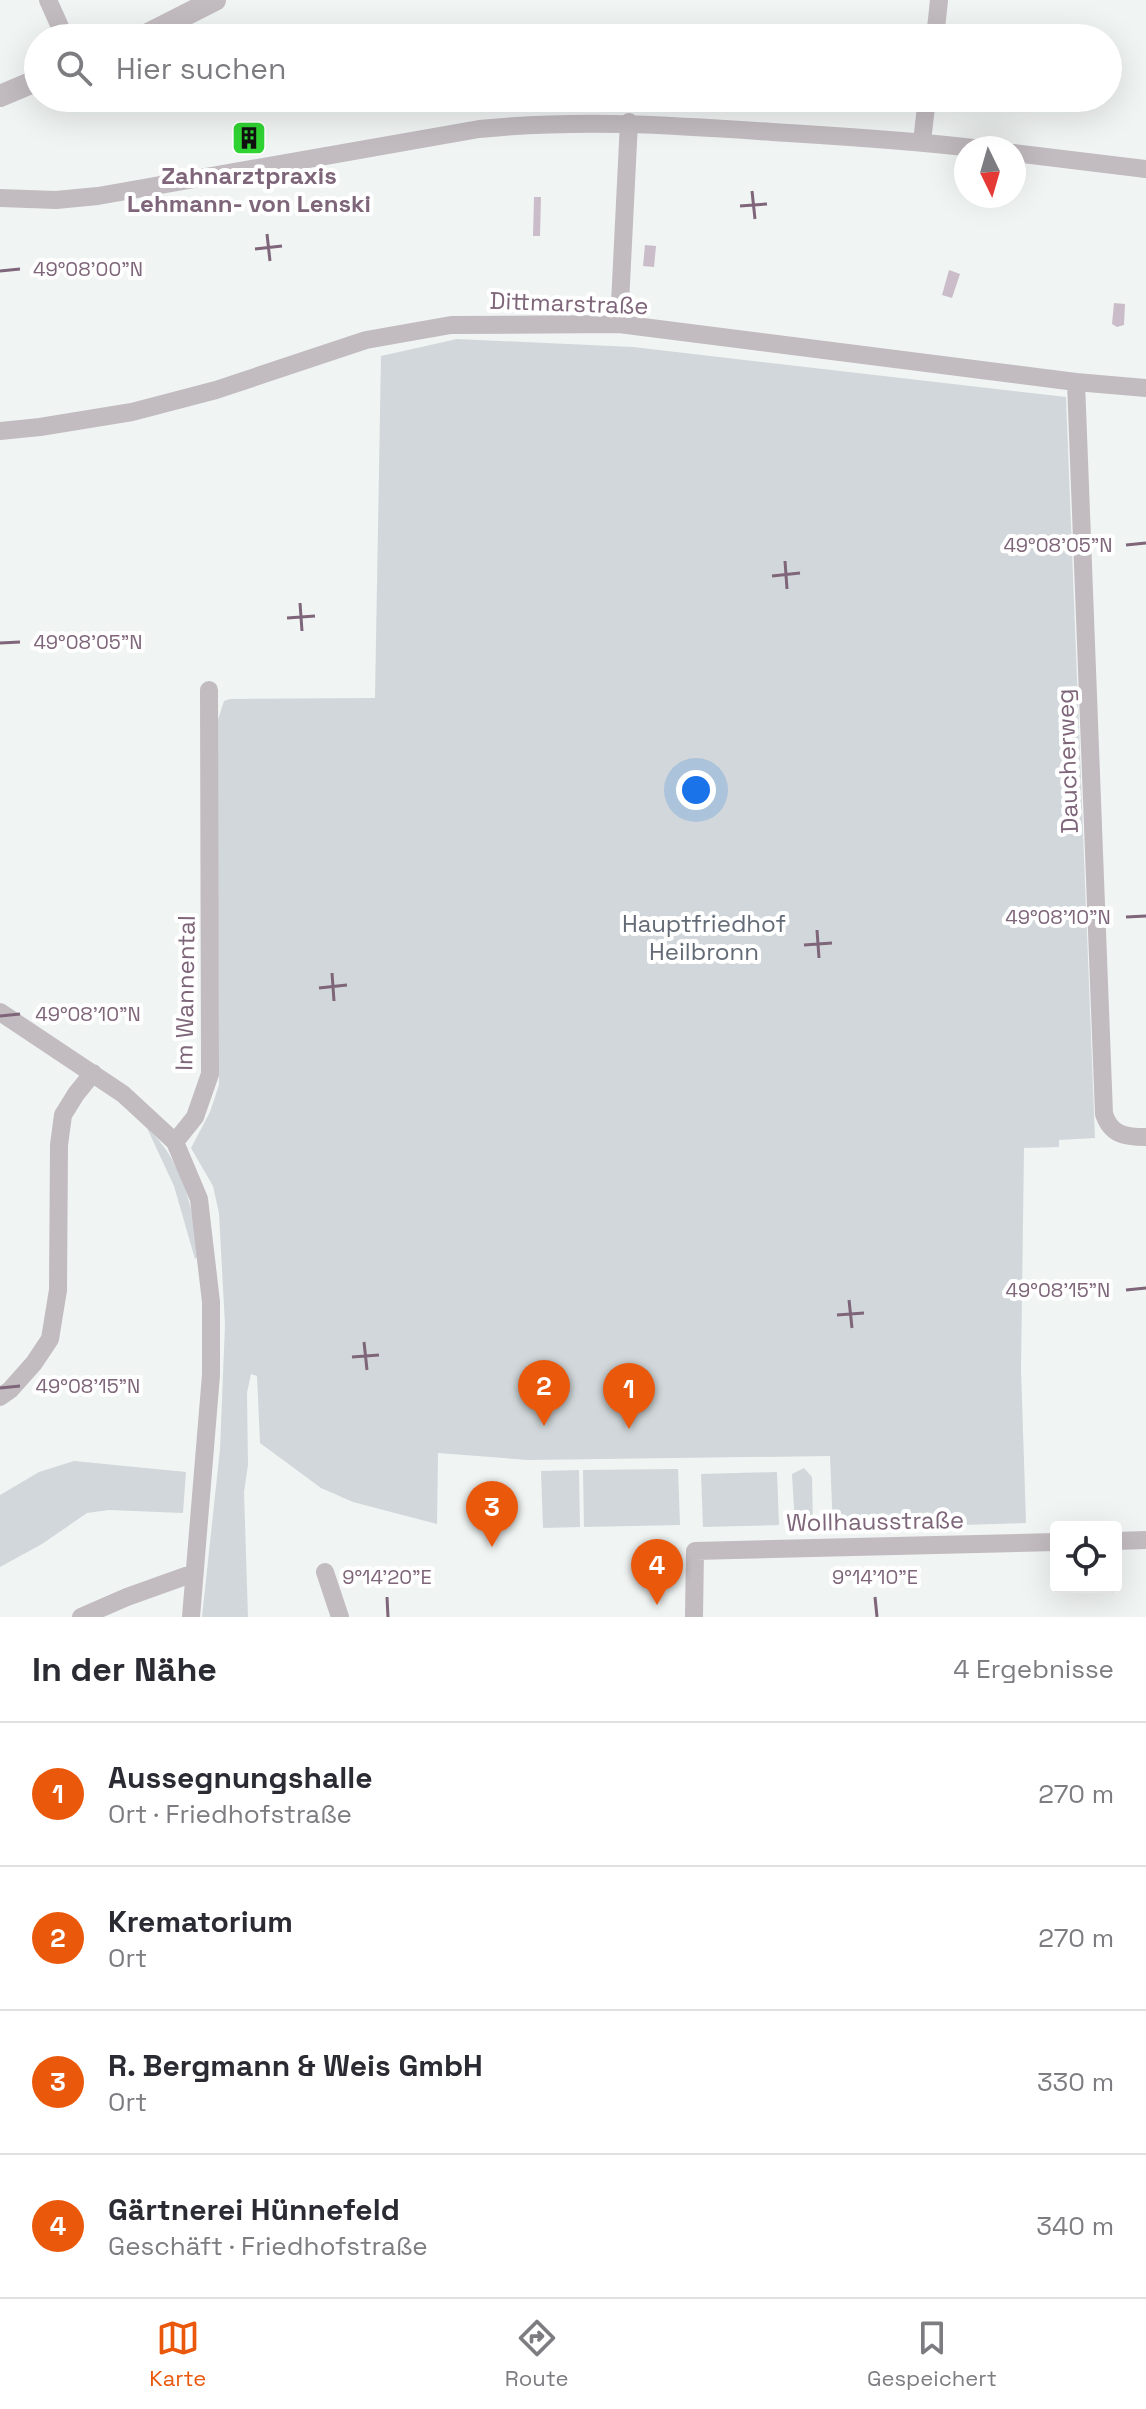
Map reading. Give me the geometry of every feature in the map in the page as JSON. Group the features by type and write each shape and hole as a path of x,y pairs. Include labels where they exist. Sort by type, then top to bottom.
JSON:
{"street":[{"path":"48,0 59,24"},
{"path":"168,24 215,0"},
{"path":"936,24 939,0"},
{"path":"0,96 24,86"},
{"path":"922,142 925,112"},
{"path":"619,324 629,122"},
{"path":"0,198 56,200 98,196 479,129 530,124 629,122 954,146"},
{"path":"1026,154 1146,169"},
{"name":"Dittmarstraße","path":"0,431 132,412 216,390 366,340 451,325 619,324 1076,382 1146,388"},
{"name":"Daucherweg","path":"1076,382 1104,1114 1110,1127 1123,1136 1146,1137"},
{"name":"Im Wannental","path":"175,1142 195,1117 210,1074 209,690"},
{"path":"0,1012 123,1094 175,1142 199,1199 211,1302 211,1375 191,1617"},
{"path":"0,1397 34,1363 50,1339 58,1290 59,1145 63,1115 93,1073"},
{"path":"1122,1541 1146,1540"},
{"name":"Wollhausstraße","path":"694,1617 695,1551 1050,1542"},
{"path":"325,1572 340,1617"},
{"path":"81,1617 194,1573"}],"green space":[{"name":"Hauptfriedhof Heilbronn","path":"457,339 633,347 1066,397 1095,1138 1059,1140 1059,1147 1024,1148 1021,1369 1026,1523 833,1529 830,1456 528,1460 438,1453 437,1524 353,1502 321,1488 260,1443 257,1376 251,1374 247,1393 248,1465 244,1492 248,1617 202,1617 220,1449 225,1325 219,1213 213,1186 191,1148 210,1112 219,1085 217,723 224,701 230,699 375,698 381,356"},
{"path":"147,1128 170,1156 184,1187 200,1255 195,1259 174,1186"},
{"path":"74,1461 186,1472 183,1513 109,1510 87,1513 42,1544 0,1567 0,1495 39,1472"},
{"path":"804,1468 812,1477 813,1525 795,1525 792,1474"},
{"path":"678,1469 680,1525 584,1527 583,1470"},
{"path":"579,1470 580,1527 543,1528 541,1471"},
{"path":"777,1472 779,1525 703,1527 701,1474"}],"shaded area":[{"path":"534,197 541,197 540,236 533,236"},
{"path":"645,245 656,246 654,267 643,266"},
{"path":"949,270 960,274 952,298 942,295"},
{"path":"1114,303 1125,304 1124,325 1117,327 1112,324"}],"place":[{"name":"Zahnarztpraxis Lehmann- von Lenski","path":"249,138"},
{"name":"Krematorium","path":"544,1426"},
{"name":"Aussegnungshalle","path":"629,1429"},
{"name":"R. Bergmann & Weis GmbH","path":"492,1547"},
{"name":"Gärtnerei Hünnefeld","path":"657,1605"}]}
